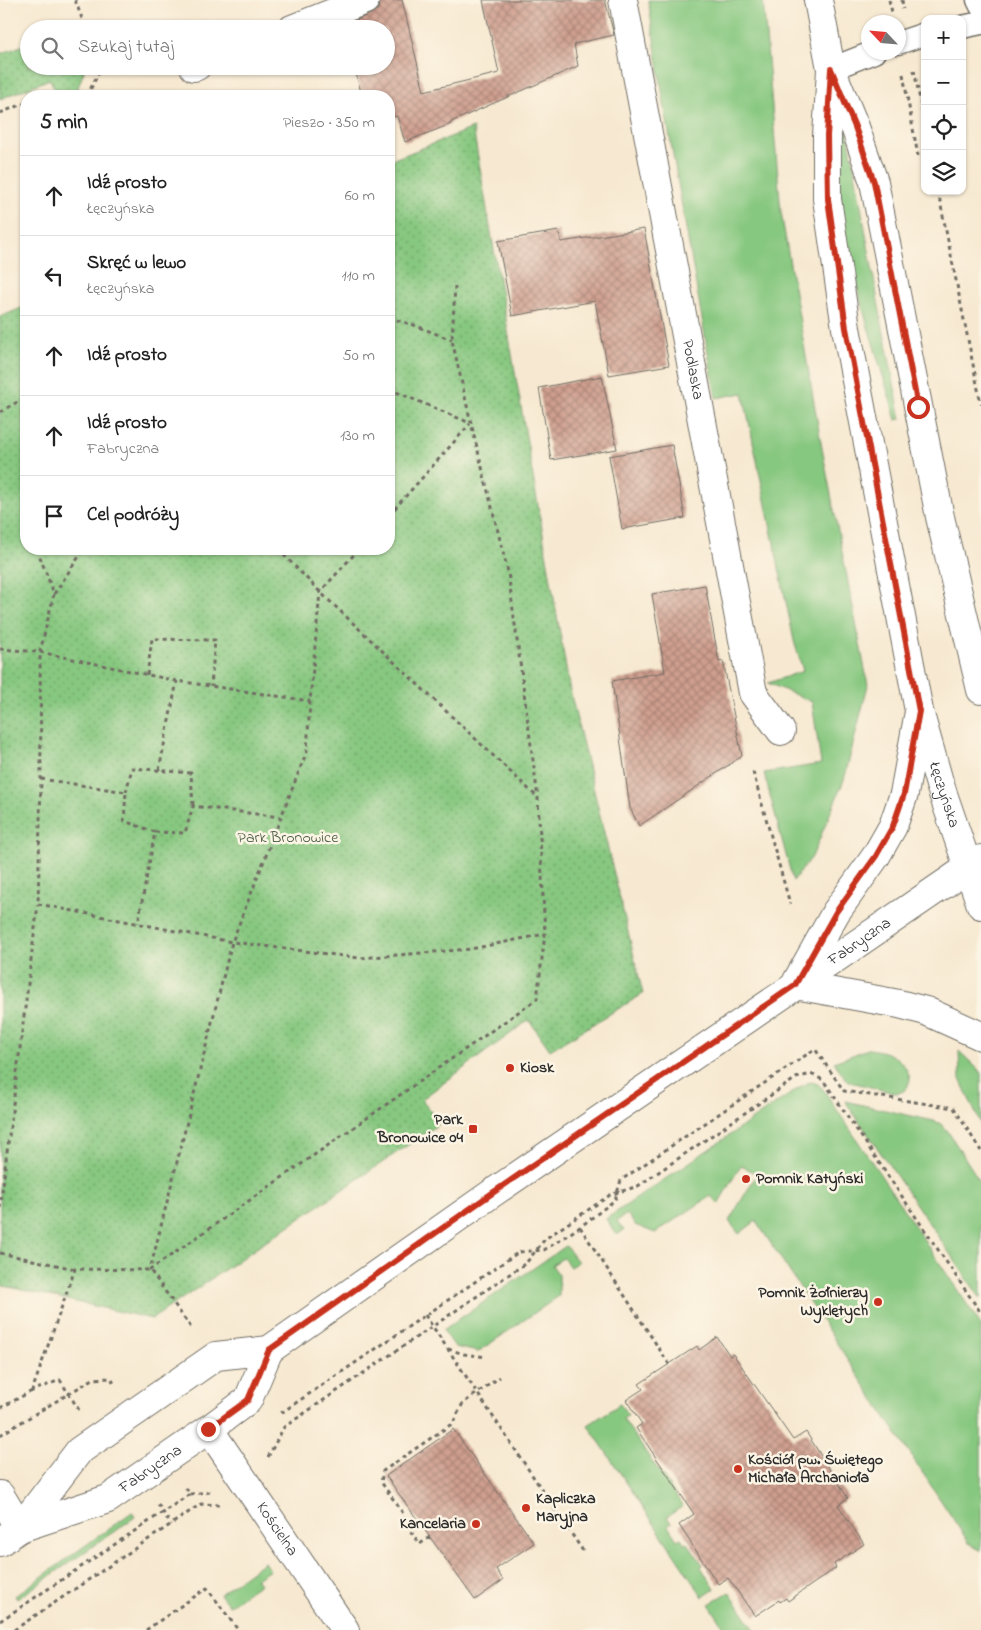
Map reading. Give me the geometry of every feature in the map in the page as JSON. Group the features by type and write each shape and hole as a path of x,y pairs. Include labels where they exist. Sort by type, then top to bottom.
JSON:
{"street":[{"path":"315,20 366,0"},
{"name":"Podlaska","path":"623,0 753,693 781,731"},
{"name":"Łęczyńska","path":"818,0 831,69 855,127 874,182 940,517 979,677"},
{"name":"Łęczyńska","path":"831,69 827,136 828,199 846,328 919,711 940,785 975,863 981,905"},
{"path":"919,711 904,794 893,826 876,856 836,912 795,985 899,1004 926,1011 981,1036"},
{"name":"Fabryczna","path":"10,1535 79,1451 216,1356 269,1350 491,1194 975,863"},
{"name":"Fabryczna","path":"10,1535 108,1499 208,1429 248,1400 269,1350"},
{"name":"Kościelna","path":"208,1429 345,1630"},
{"path":"0,1495 10,1535"}],"lane":[{"path":"978,0 981,6"},
{"path":"966,26 981,23"},
{"path":"906,49 921,37"},
{"path":"831,69 861,57"}],"path":[{"path":"74,0 82,20"},
{"path":"901,60 918,156"},
{"path":"91,90 98,75"},
{"path":"0,113 20,105"},
{"path":"939,195 981,404"},
{"path":"0,1254 75,1269 150,1270 537,999 545,934 538,798 508,572 452,340 454,286"},
{"path":"395,320 452,340"},
{"path":"395,391 471,423"},
{"path":"0,412 20,400"},
{"path":"395,508 471,423"},
{"path":"40,555 54,594"},
{"path":"0,1208 38,904 41,778 40,652 54,594 80,555"},
{"path":"284,555 320,592 538,798"},
{"path":"192,1329 150,1270 232,942 307,751 320,592 354,555"},
{"path":"147,675 152,639 215,640 211,686"},
{"path":"0,649 40,652 177,681 310,701"},
{"path":"159,770 177,681"},
{"path":"132,768 190,773 193,806 185,833 155,832 124,821 126,792 132,768"},
{"path":"753,772 790,904"},
{"path":"41,778 126,792"},
{"path":"193,806 280,817"},
{"path":"138,923 155,832"},
{"path":"38,904 232,942 360,958 471,949 545,934"},
{"path":"274,1418 519,1252 544,1250 580,1227 615,1200 621,1180 814,1049 844,1091 954,1108 981,1151"},
{"path":"14,1630 201,1504 228,1506 245,1483 268,1458 284,1427 526,1263 545,1239 610,1195 638,1186 796,1078 811,1074 823,1080 981,1314"},
{"path":"580,1227 671,1366"},
{"path":"32,1391 75,1269"},
{"path":"425,1316 585,1554"},
{"path":"447,1348 464,1354 486,1356"},
{"path":"430,1537 420,1544 414,1537 405,1516 381,1482 383,1471 453,1423 463,1403 500,1377"},
{"path":"0,1435 93,1379 110,1378 116,1386"},
{"path":"0,1408 32,1391 60,1380 80,1411"},
{"path":"182,1482 190,1494"},
{"path":"0,1621 190,1494 219,1491 245,1483"},
{"path":"157,1503 171,1525"},
{"path":"146,1630 207,1588 238,1630"}],"green space":[{"path":"648,0 763,0 781,212 821,443 868,685 844,780 812,857 793,881 764,773 821,764 812,702 768,683 803,671 794,641 743,393 716,398 664,104"},
{"path":"20,46 20,75 83,75 77,90 55,90 50,79 0,99 0,54"},
{"path":"836,106 847,128 901,419 896,420 864,314 844,233 838,181"},
{"name":"Park Bronowice","path":"473,128 570,691 643,994 550,1050 529,1020 422,1099 439,1124 152,1319 0,1285 0,317 20,309 20,555 395,555 395,159"},
{"path":"868,1049 889,1054 900,1061 908,1072 910,1079 905,1090 894,1093 847,1081 834,1062"},
{"path":"959,1051 981,1072 981,1125 960,1079"},
{"path":"812,1082 818,1084 823,1089 981,1325 981,1551 969,1543 756,1221 739,1234 729,1221 757,1174 741,1165 718,1204 711,1196 655,1233 635,1225 627,1214 617,1221 624,1230 617,1235 606,1219 802,1086"},
{"path":"845,1101 934,1121 941,1124 947,1130 981,1183 981,1299"},
{"path":"566,1246 578,1262 570,1267 563,1258 552,1265 559,1275 559,1296 478,1352 455,1347 443,1330"},
{"path":"620,1404 628,1415 623,1419 683,1506 667,1517 671,1523 668,1526 677,1540 681,1538 685,1544 688,1543 703,1565 701,1567 715,1589 703,1597 588,1425"},
{"path":"132,1512 135,1517 17,1599 15,1596"},
{"path":"264,1562 270,1570 256,1579 260,1584 229,1606 220,1594"},
{"path":"729,1592 755,1630 726,1630 709,1604"}],"building":[{"path":"380,0 402,0 424,91 499,73 483,0 605,0 614,35 574,44 578,66 451,122 451,124 405,142 397,116 395,116 395,90 360,90 356,75 395,75 395,20 356,20 378,9"},
{"path":"644,229 669,365 609,375 595,301 512,316 498,241 559,231 561,242"},
{"path":"602,376 617,449 551,460 539,388"},
{"path":"672,445 685,518 622,529 609,456"},
{"path":"705,585 719,662 723,661 742,756 639,826 630,808 612,681 665,672 652,594"},
{"name":"Kościół pw. Świętego Michała Archanioła","path":"717,1337 730,1356 733,1354 793,1440 806,1432 848,1498 838,1505 864,1544 834,1564 836,1568 788,1601 786,1598 780,1602 779,1600 755,1616 728,1578 718,1584 679,1525 694,1514 636,1428 642,1424 626,1400 643,1389 639,1384 697,1346 699,1350"},
{"path":"453,1429 534,1543 496,1569 503,1580 475,1600 386,1476"}],"place":[{"name":"Kiosk","path":"510,1068"},
{"name":"Park Bronowice 04","path":"473,1129"},
{"name":"Pomnik Katyński","path":"746,1179"},
{"name":"Pomnik Żołnierzy Wyklętych","path":"878,1302"},
{"name":"Kościół pw. Świętego Michała Archanioła","path":"738,1469"},
{"name":"Kapliczka Maryjna","path":"526,1508"},
{"name":"Kancelaria","path":"476,1524"}],"route":[{"path":"208,1429 248,1400 269,1350 491,1194 795,985 836,912 876,856 893,826 904,794 919,711 846,328 828,199 827,136 831,69 855,127 874,182 918,407"}]}
